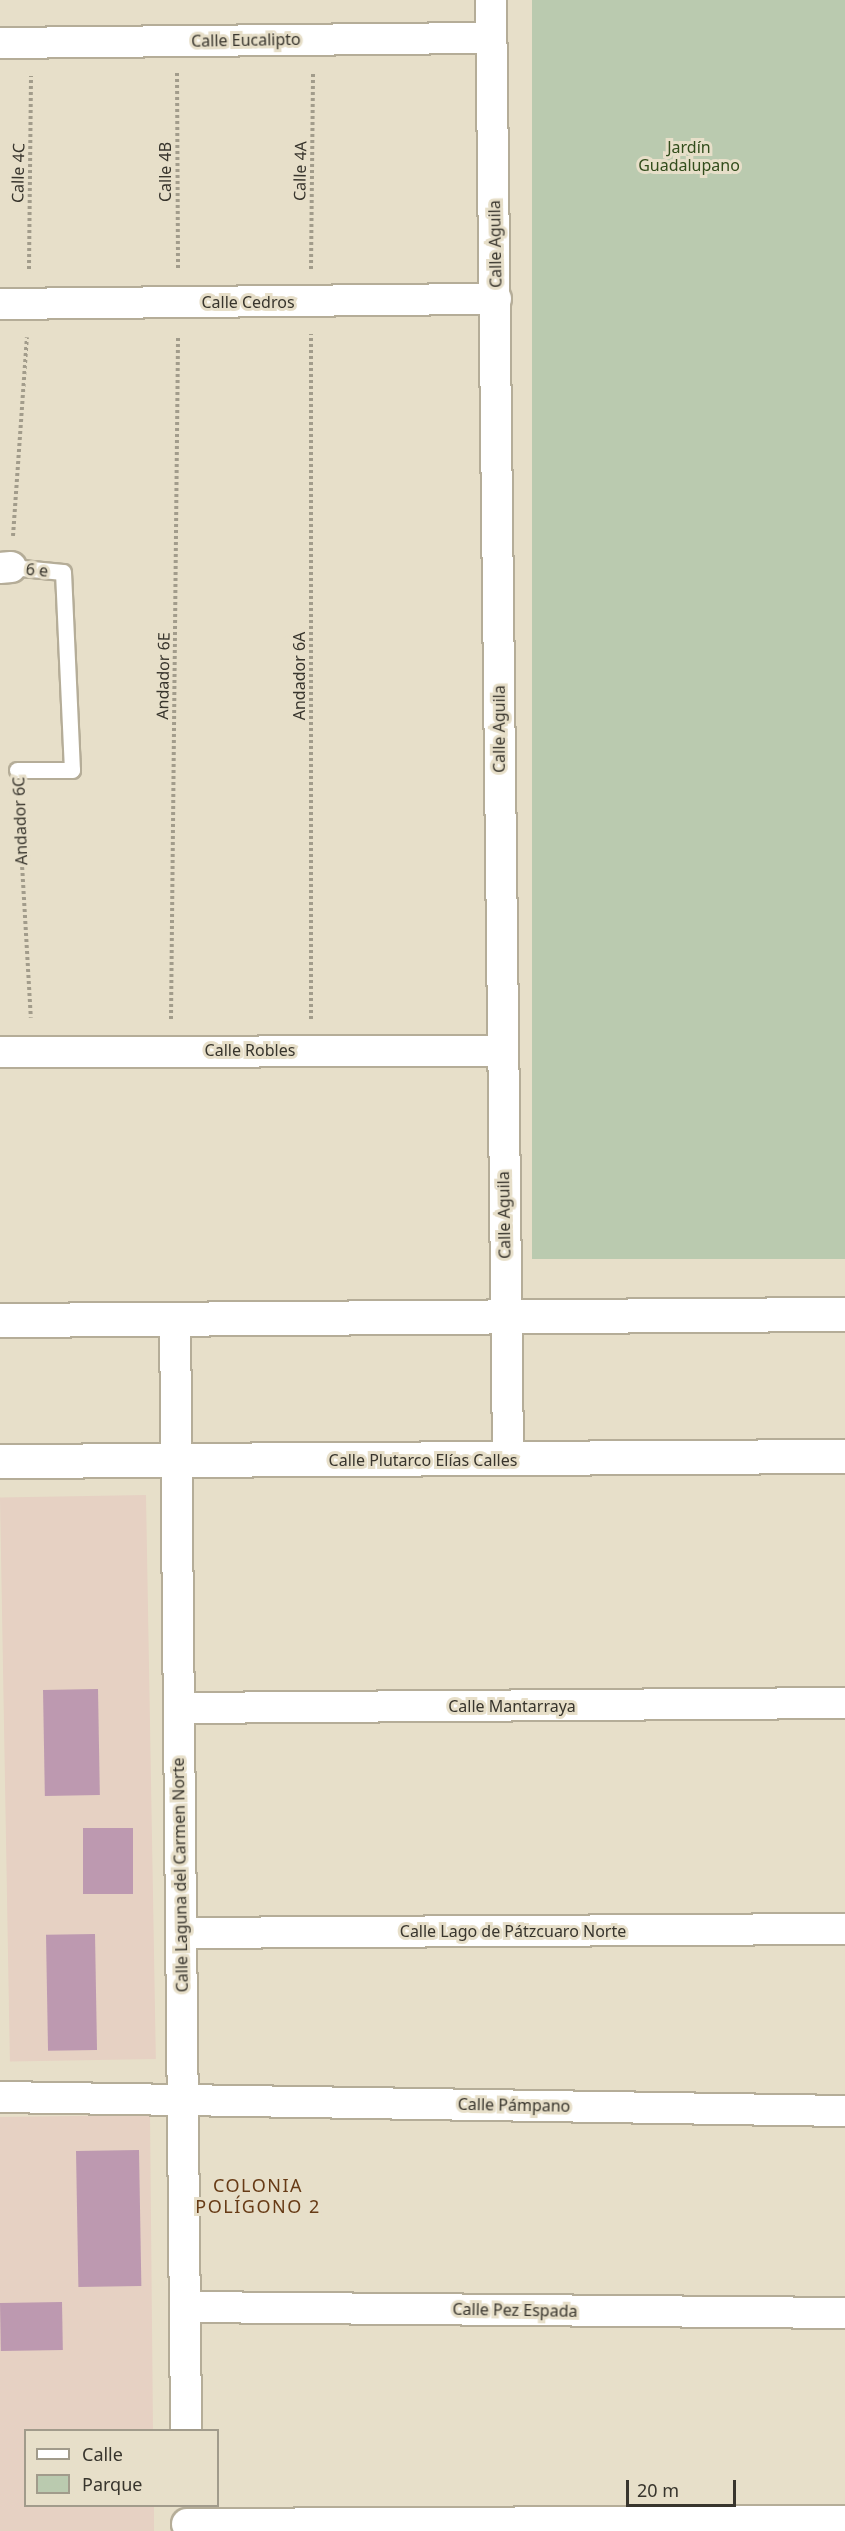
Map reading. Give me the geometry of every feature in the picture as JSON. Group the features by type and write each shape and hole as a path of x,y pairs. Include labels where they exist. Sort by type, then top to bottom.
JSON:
{"main road":[{"path":"0,1320 845,1314"},
{"name":"Calle Plutarco Elías Calles","path":"0,1461 845,1456"}],"street":[{"name":"Calle Aguila","path":"491,0 496,299 501,1051 508,1459"},
{"name":"Calle Eucalipto","path":"0,43 491,38"},
{"name":"Calle Cedros","path":"14,303 496,299"},
{"name":"Calle Robles","path":"0,1052 501,1051"},
{"name":"Calle Laguna del Carmen Norte","path":"175,1319 186,2429"},
{"name":"Calle Mantarraya","path":"179,1708 845,1703"},
{"name":"Calle Lago de Pátzcuaro Norte","path":"181,1933 845,1929"},
{"name":"Calle Pámpano","path":"0,2097 845,2111"},
{"name":"Calle Pez Espada","path":"186,2307 845,2313"},
{"path":"187,2520 845,2522"}],"lane":[{"name":"6 e","path":"5,568 63,572"},
{"name":"Andador 6C","path":"17,770 72,770 63,572"}],"path":[{"name":"Calle 4A","path":"311,302 313,39"},
{"name":"Calle 4B","path":"176,41 178,303"},
{"name":"Calle 4C","path":"14,303 32,43"},
{"name":"Andador 6A","path":"311,302 311,1050"},
{"path":"5,568 14,303"},
{"name":"Andador 6E","path":"171,1050 178,303"},
{"name":"Andador 6C","path":"17,770 32,1052"}],"shaded area":[{"path":"146,1495 156,2059 10,2061 0,1498"},
{"path":"150,2115 153,2429 24,2429 24,2507 154,2507 154,2531 0,2531 0,2117"}],"green space":[{"name":"Jardín Guadalupano","path":"532,0 845,0 845,1259 532,1259"}],"building":[{"path":"98,1689 100,1795 45,1796 43,1690"},
{"path":"83,1828 133,1828 133,1894 83,1894"},
{"path":"95,1934 97,2050 48,2051 46,1935"},
{"path":"139,2150 141,2286 78,2287 76,2151"},
{"path":"62,2302 63,2350 1,2351 0,2303"}],"district":[{"name":"COLONIA POLÍGONO 2","path":"258,2196"}]}
